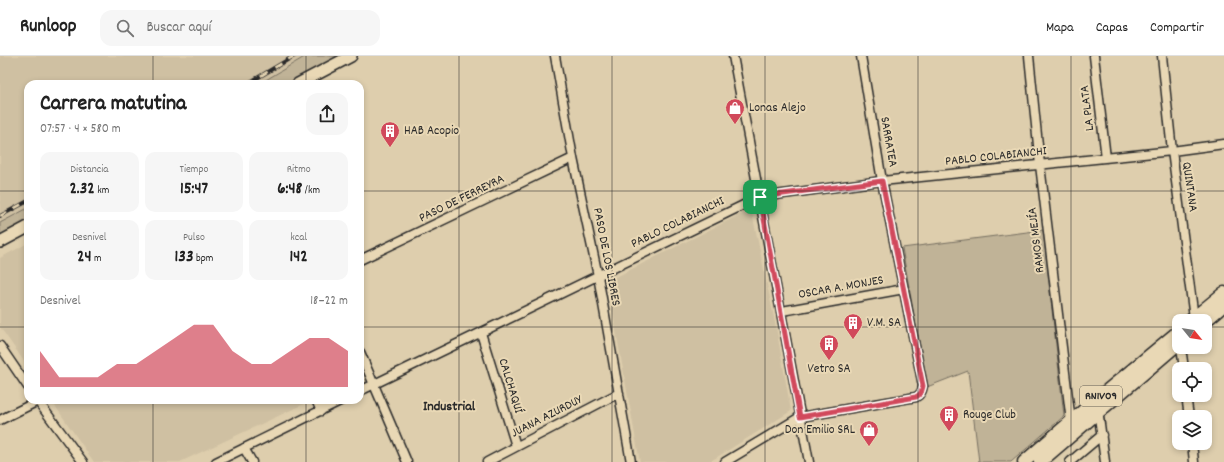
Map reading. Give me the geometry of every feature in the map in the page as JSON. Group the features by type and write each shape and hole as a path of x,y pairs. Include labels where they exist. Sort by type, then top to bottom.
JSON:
{"main road":[{"path":"306,80 351,56"},
{"path":"0,242 24,229"},
{"path":"1202,314 1224,293"},
{"path":"1207,314 1224,305"},
{"name":"RN1V09","path":"1040,462 1098,405 1172,336"},
{"name":"RN1V09","path":"1024,462 1071,422 1098,405 1172,347"}],"street":[{"name":"PASO DE LOS LIBRES","path":"555,56 573,158 598,276 631,462"},
{"path":"733,56 782,311 809,462"},
{"name":"SARRATEA","path":"800,417 916,397 920,395 923,386 882,181 861,56"},
{"name":"RAMOS MEJÍA","path":"1029,56 1040,165 1071,422"},
{"name":"LA PLATA","path":"1094,56 1106,158"},
{"name":"QUINTANA","path":"1162,56 1172,151 1195,314"},
{"name":"PABLO COLABIANCHI","path":"364,389 598,276 760,194 1172,151 1224,144"},
{"name":"PASO DE FERREYRA","path":"364,258 573,158"},
{"path":"607,266 760,194"},
{"name":"OSCAR A. MONJES","path":"782,311 904,289"},
{"name":"CALCHAQUÍ","path":"481,333 516,446"},
{"path":"0,346 24,381"},
{"path":"364,361 407,462"},
{"name":"JUANA AZURDUY","path":"487,462 619,393"},
{"path":"0,420 31,404"},
{"path":"39,404 83,462"},
{"path":"318,404 321,411"},
{"path":"216,462 334,404"},
{"path":"1098,405 1105,462"},
{"path":"725,462 800,417"},
{"path":"1070,462 1102,435"},
{"path":"244,448 252,462"},
{"path":"1193,450 1194,462"}],"shaded area":[{"path":"0,56 306,56 266,80 24,80 24,210 0,223"},
{"path":"306,56 342,56 297,80 266,80"},
{"path":"24,210 24,225 0,237 0,223"},
{"path":"747,211 752,213 777,332 791,411 709,462 640,462 608,287 610,280"},
{"path":"1043,230 1064,416 1011,462 979,462 968,371 927,387 902,248"},
{"path":"24,245 24,361 0,327 0,258"},
{"path":"54,404 304,404 180,462 94,462"}],"railway":[{"path":"254,80 294,56"},
{"path":"0,216 24,203"}],"place":[{"name":"Lonas Alejo","path":"735,125"},
{"name":"HAB Acopio","path":"390,148"},
{"name":"V.M. SA","path":"853,340"},
{"name":"Vetro SA","path":"829,361"},
{"name":"Rouge Club","path":"949,432"},
{"name":"Don Emilio SRL","path":"869,447"}],"district":[{"name":"Industrial","path":"449,407"}],"route":[{"path":"882,181 923,386 920,395 916,397 800,417 782,311 760,197 882,181"}]}
